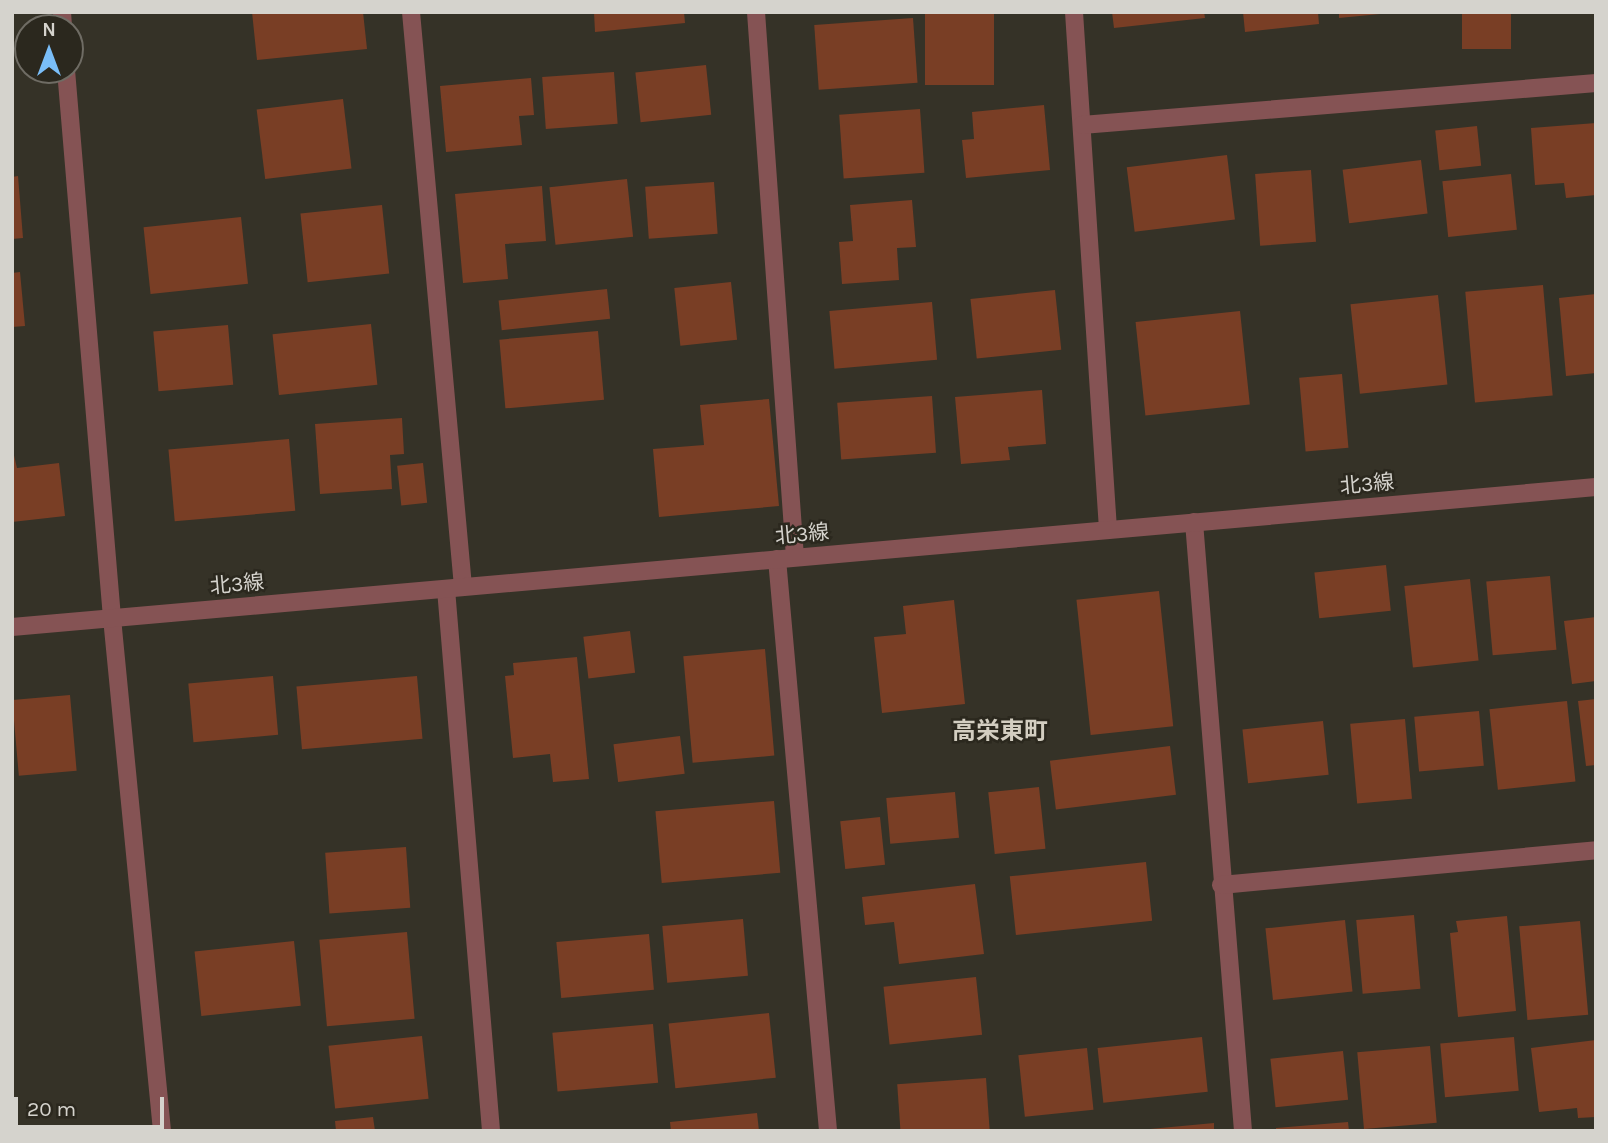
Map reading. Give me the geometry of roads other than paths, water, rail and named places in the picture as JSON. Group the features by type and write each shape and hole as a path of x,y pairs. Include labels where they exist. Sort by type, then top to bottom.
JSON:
{"street":[{"path":"411,12 491,1131"},
{"path":"756,12 786,558 828,1131"},
{"path":"1074,12 1108,530"},
{"path":"1082,125 1596,83"},
{"path":"67,84 112,618 162,1131"},
{"name":"北3線","path":"12,627 1596,487"},
{"path":"1194,522 1221,885 1243,1131"},
{"path":"1221,885 1596,850"}],"district":[{"name":"高栄東町","path":"1000,732"}]}
